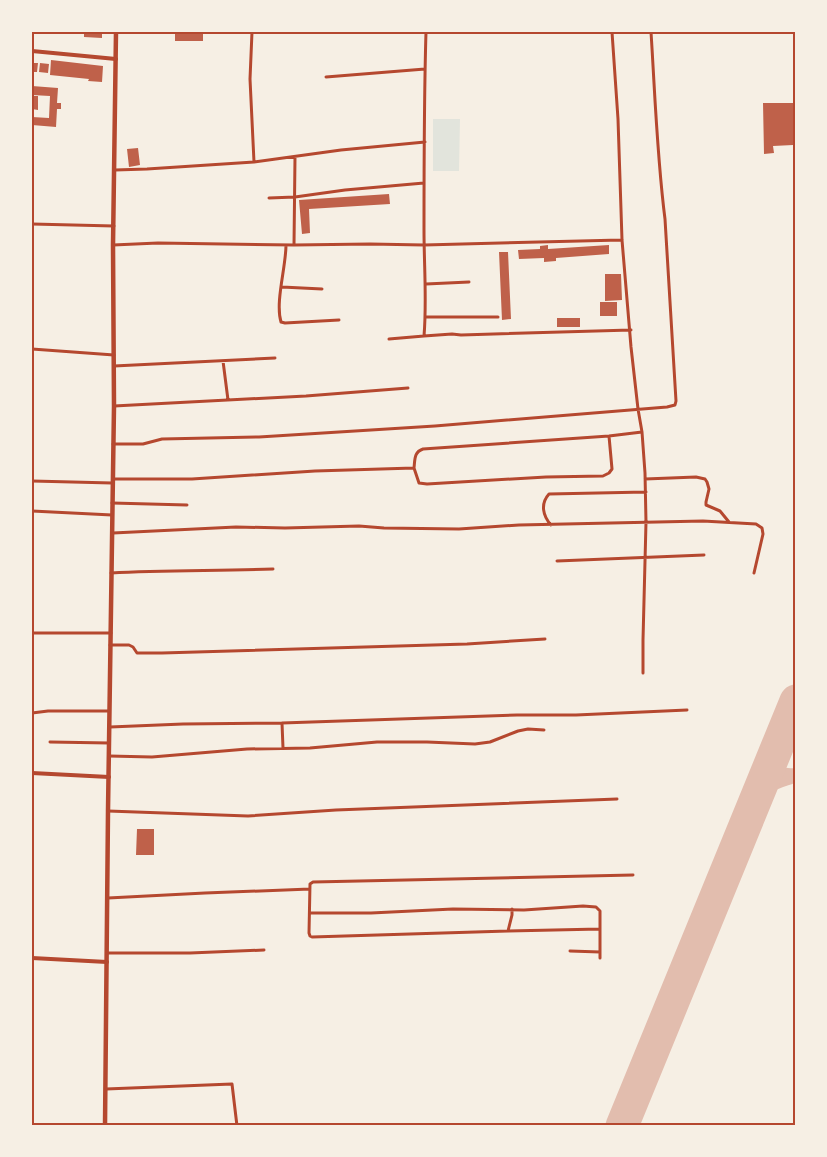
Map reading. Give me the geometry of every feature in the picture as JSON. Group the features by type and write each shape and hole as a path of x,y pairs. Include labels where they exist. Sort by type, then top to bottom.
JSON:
{"highway":[{"path":"105,1125 115,355 113,245 116,32"}],"street":[{"path":"252,32 250,79 254,162"},
{"path":"424,336 426,317 424,183 426,32"},
{"path":"612,32 618,119 622,240 646,492 643,674"},
{"path":"113,444 143,444 162,439 259,437 435,426 675,405 666,219 651,32"},
{"path":"32,51 116,59"},
{"path":"326,77 425,69"},
{"path":"115,170 254,162 341,150 425,142"},
{"path":"294,245 295,157"},
{"path":"269,198 424,183"},
{"path":"32,225 114,226"},
{"path":"113,245 158,243 424,245 622,240"},
{"path":"286,245 280,321 285,323 339,320"},
{"path":"426,284 469,282"},
{"path":"282,287 322,289"},
{"path":"426,317 498,317"},
{"path":"389,339 452,334 630,330"},
{"path":"32,349 115,355"},
{"path":"114,366 275,358"},
{"path":"223,361 228,400"},
{"path":"114,406 408,388"},
{"path":"609,436 612,469 603,476 427,484 419,483 414,468 417,452 423,450 642,432"},
{"path":"32,481 192,479 414,468"},
{"path":"645,479 696,477 705,479 709,489 706,505 720,511 729,522"},
{"path":"551,525 546,519 543,507 545,498 549,494 646,492"},
{"path":"112,503 187,505"},
{"path":"32,511 112,515"},
{"path":"112,533 236,527 359,526 427,529 646,522 729,522 756,524 762,528 763,534 754,573"},
{"path":"557,561 704,555"},
{"path":"111,573 273,569"},
{"path":"32,633 111,633"},
{"path":"110,645 131,645 137,653 162,653 456,645 545,639"},
{"path":"109,727 687,710"},
{"path":"32,713 109,711"},
{"path":"282,723 283,748"},
{"path":"109,756 152,757 377,742 475,744 490,742 518,731 544,730"},
{"path":"50,742 109,743"},
{"path":"32,773 108,777"},
{"path":"108,811 248,816 336,810 617,799"},
{"path":"600,929 312,937 309,933 310,884 314,881 633,875"},
{"path":"108,898 310,889"},
{"path":"310,913 596,907 600,911 600,958"},
{"path":"508,931 512,909"},
{"path":"107,953 264,950"},
{"path":"570,951 600,952"},
{"path":"32,958 106,962"},
{"path":"106,1089 232,1084 237,1125"}],"shaded area":[{"path":"433,119 460,119 459,171 433,171"}],"building":[{"path":"84,32 102,32 102,38 84,37"},
{"path":"175,32 203,32 203,41 175,41"},
{"path":"51,60 103,66 102,82 50,75"},
{"path":"32,63 38,63 37,72 32,72"},
{"path":"40,63 49,64 48,73 39,72"},
{"path":"32,86 58,88 57,103 61,103 61,109 57,109 56,127 32,125 32,117 49,118 50,96 32,95"},
{"path":"32,96 38,96 38,110 32,109"},
{"path":"763,103 796,103 796,143 773,146 774,153 764,154"},
{"path":"138,148 140,165 129,167 127,149"},
{"path":"389,194 390,204 309,209 310,233 302,234 299,200"},
{"path":"548,245 548,249 609,245 609,254 556,258 556,261 544,262 544,258 519,259 518,250 540,249 540,246"},
{"path":"499,252 508,252 511,319 502,320"},
{"path":"605,274 621,274 622,300 605,301"},
{"path":"600,302 617,302 617,316 600,316"},
{"path":"557,318 580,318 580,327 557,327"},
{"path":"137,829 154,829 154,855 136,855"}],"taxiway":[{"path":"774,754 773,764 778,771 786,775 796,775"},
{"path":"757,795 769,785 796,775"}],"runway":[{"path":"622,1126 796,701"}]}
